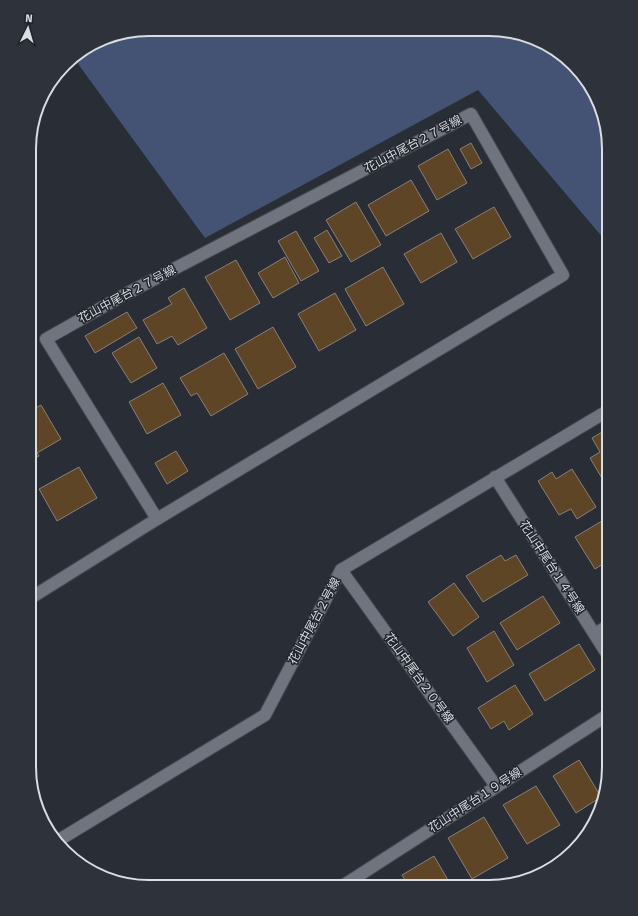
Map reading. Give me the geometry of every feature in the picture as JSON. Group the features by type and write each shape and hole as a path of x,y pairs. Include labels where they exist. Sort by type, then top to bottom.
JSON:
{"street":[{"name":"花山中尾台２７号線","path":"36,595 157,519 563,275 471,114 124,295 46,338 157,519"},
{"name":"花山中尾台２号線","path":"62,838 265,714 341,570 602,414"},
{"name":"花山中尾台１４号線","path":"495,477 602,646"},
{"name":"花山中尾台２０号線","path":"341,570 496,786"},
{"path":"595,634 602,630"},
{"name":"花山中尾台１９号線","path":"352,880 602,718"}],"shaded area":[{"path":"149,36 504,37 532,45 558,59 569,69 583,86 596,113 602,142 602,237 478,90 205,238 77,62 86,55 113,42 134,37"}],"building":[{"path":"471,143 482,163 471,169 460,149"},
{"path":"448,149 467,183 437,200 418,166"},
{"path":"411,180 429,211 386,236 368,205"},
{"path":"356,202 381,245 351,262 326,220"},
{"path":"494,207 511,237 473,259 455,229"},
{"path":"327,230 342,256 329,263 314,238"},
{"path":"296,231 319,271 301,281 278,241"},
{"path":"441,233 457,262 421,283 404,254"},
{"path":"285,257 299,283 273,298 258,273"},
{"path":"236,260 260,303 230,320 205,277"},
{"path":"383,267 404,304 366,326 345,289"},
{"path":"184,288 207,328 178,345 172,336 157,344 143,320 172,304 168,298"},
{"path":"335,293 356,330 319,351 298,314"},
{"path":"127,312 137,328 95,353 85,336"},
{"path":"273,327 296,367 258,389 235,349"},
{"path":"139,337 157,368 131,383 112,353"},
{"path":"224,353 248,394 211,416 197,393 191,396 180,378"},
{"path":"163,383 181,415 147,434 129,402"},
{"path":"41,405 61,439 37,453 39,456 36,458 36,408"},
{"path":"602,432 602,478 590,458 600,452 592,438"},
{"path":"176,451 188,471 167,484 155,463"},
{"path":"79,467 97,498 57,521 39,489"},
{"path":"572,469 596,507 577,519 571,509 559,515 538,481 552,472 556,479"},
{"path":"602,521 602,564 595,569 575,537"},
{"path":"501,555 505,561 516,555 528,575 483,602 466,576"},
{"path":"454,583 479,617 453,636 428,602"},
{"path":"543,596 560,623 517,650 500,623"},
{"path":"494,631 514,665 487,682 467,648"},
{"path":"579,644 595,670 545,701 529,674"},
{"path":"515,685 533,714 509,730 504,721 491,729 478,708"},
{"path":"579,760 599,793 597,800 576,813 553,776"},
{"path":"536,786 560,825 527,844 503,805"},
{"path":"484,817 508,858 472,879 448,838"},
{"path":"434,856 448,880 405,880 402,875"}]}
